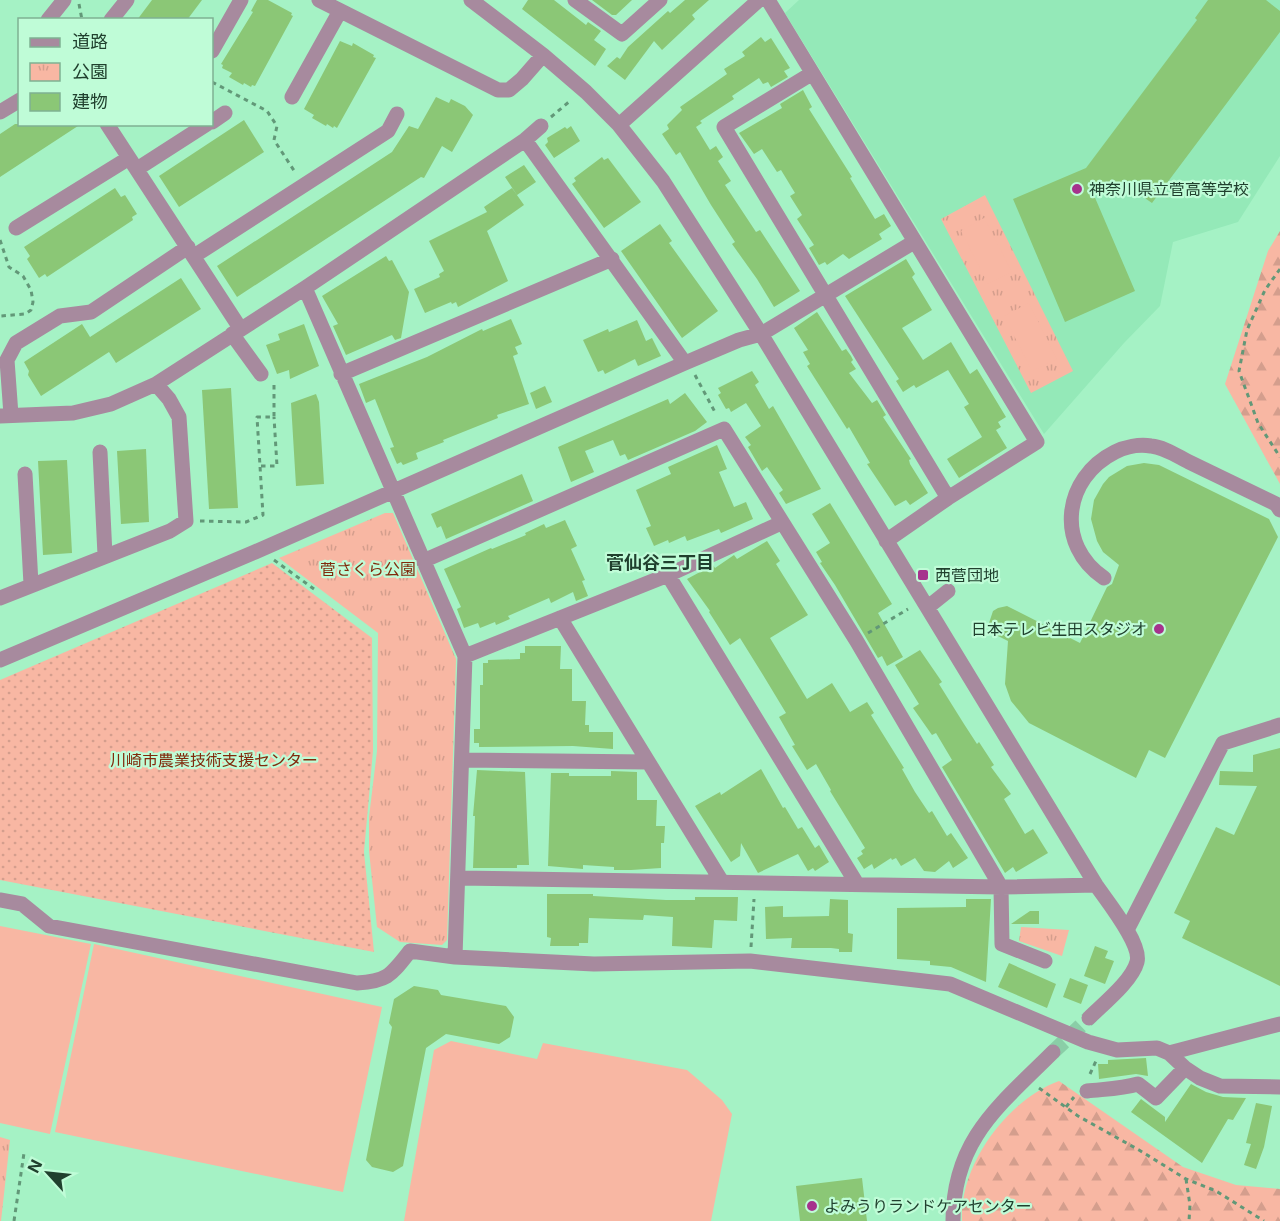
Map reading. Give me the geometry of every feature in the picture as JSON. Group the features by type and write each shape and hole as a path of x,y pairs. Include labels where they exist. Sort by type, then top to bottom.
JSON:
{"street":[{"path":"50,18 64,0"},
{"path":"113,18 127,0"},
{"path":"213,49 241,0"},
{"path":"319,0 498,90 509,90 543,55"},
{"path":"471,0 543,55 586,92 619,125 669,190 761,334 1096,885 1127,930 1138,960 1130,975 1089,1018"},
{"path":"575,0 622,34 660,0"},
{"path":"619,125 759,0"},
{"path":"768,0 1037,442 948,498 886,541"},
{"path":"292,97 340,11"},
{"path":"811,74 724,127 948,498"},
{"path":"0,112 18,100"},
{"path":"213,121 225,113"},
{"path":"397,114 388,130 304,185 91,312 60,316 16,343 8,360 5,416 73,413 111,404 156,384 305,288 525,140 541,126"},
{"path":"108,126 191,252 261,374"},
{"path":"16,228 203,126"},
{"path":"525,140 685,363"},
{"path":"0,660 685,363 740,340 761,334 914,242"},
{"path":"341,374 612,259"},
{"path":"305,288 465,656 455,957"},
{"path":"0,598 170,531 186,521 179,417 169,399 156,384"},
{"path":"423,561 724,429 856,640 1001,887 1002,944 1045,961"},
{"path":"1104,578 1091,570 1076,547 1072,536 1072,510 1075,494 1082,480 1108,456 1122,449 1151,446 1276,504 1280,510"},
{"path":"100,452 105,555"},
{"path":"25,474 31,584"},
{"path":"465,656 668,575 781,523"},
{"path":"668,575 857,884"},
{"path":"928,607 948,591"},
{"path":"560,618 722,882"},
{"path":"1127,930 1223,743 1280,725"},
{"path":"463,760 648,762"},
{"path":"459,878 1001,887 1096,885"},
{"path":"0,900 22,904 49,926 357,983 376,982 393,973 410,951 455,957 594,964 750,961 950,984 1088,1042 1117,1050 1157,1048 1168,1053 1200,1078 1220,1086 1280,1087"},
{"path":"1168,1053 1280,1024"},
{"path":"953,1221 953,1199 963,1157 981,1127 997,1108 1053,1052"},
{"path":"1086,1091 1122,1089 1138,1084 1156,1098 1185,1068"}],"path":[{"path":"78,0 82,18"},
{"path":"213,83 267,111 277,126 274,140 304,185"},
{"path":"541,126 570,101"},
{"path":"0,240 9,267 23,276 33,302 31,310 25,314 0,316"},
{"path":"1280,269 1265,290 1247,330 1239,371 1258,423 1280,457"},
{"path":"695,375 724,429"},
{"path":"261,466 277,466 274,394"},
{"path":"186,521 246,522 263,515 258,417 274,417"},
{"path":"270,558 314,590"},
{"path":"856,640 908,609"},
{"path":"751,947 754,899"},
{"path":"1035,1085 1078,1116 1186,1179 1216,1191 1257,1220 1264,1221"},
{"path":"14,1221 24,1153"},
{"path":"1186,1179 1190,1205 1189,1221"}],"shaded area":[{"name":"神奈川県立菅高等学校","path":"799,0 1280,0 1280,156 1238,222 1173,242 1160,306 1124,343 1044,434 785,13"}],"green space":[{"path":"985,195 1073,371 1031,393 941,219"},
{"path":"984,218 1012,272 988,284 961,231"},
{"path":"1280,231 1280,484 1225,384 1268,251"},
{"path":"1029,303 1057,359 1032,371 1004,316"},
{"name":"菅さくら公園","path":"385,513 393,513 456,659 447,940 442,945 400,942 377,927 369,851 369,817 377,751 378,633 279,558"},
{"name":"川崎市農業技術支援センター","path":"272,563 372,638 373,751 364,852 374,952 0,880 0,680"},
{"path":"0,926 91,944 50,1134 0,1123"},
{"path":"1021,927 1069,930 1062,956 1019,941"},
{"path":"94,944 382,1007 343,1192 55,1132"},
{"path":"451,1041 537,1059 543,1043 687,1070 722,1100 732,1114 711,1221 404,1221 434,1050"},
{"path":"1059,1081 1183,1167 1236,1185 1280,1189 1280,1221 962,1221 963,1200 969,1178 990,1137 1021,1103"},
{"path":"0,1137 10,1140 1,1221 0,1221"}],"building":[{"path":"152,0 202,0 188,18 138,18"},
{"path":"257,0 268,0 292,13 293,16 255,86 251,87 229,77 232,73 222,68 221,64 253,12 251,11"},
{"path":"528,0 554,0 586,25 588,22 601,31 594,40 606,49 595,66 522,9"},
{"path":"592,0 632,0 616,15 612,15"},
{"path":"685,0 709,0 692,15 695,19 662,50 654,41 625,80 607,66 617,57 620,59 628,47 668,11 670,13"},
{"path":"1208,0 1266,0 1280,11 1280,32 1152,203 1136,192 1132,196 1112,180 1106,191 1093,193 1135,291 1065,322 1013,199 1086,168 1197,20 1195,18"},
{"path":"761,37 765,42 771,38 790,68 784,71 788,77 771,87 768,82 763,84 759,78 732,96 734,99 700,121 702,123 696,127 710,150 716,146 723,157 718,161 731,181 725,185 756,232 760,230 800,291 774,307 732,244 735,242 680,152 676,155 662,134 669,129 667,125 682,110 680,107 727,74 724,69 745,56 742,52"},
{"path":"340,41 352,46 353,43 376,58 337,128 334,126 333,128 312,118 314,115 304,109"},
{"path":"803,90 812,107 809,109 852,177 850,178 875,219 884,214 891,226 879,234 882,239 849,259 843,254 827,265 825,262 819,265 809,248 814,245 797,219 802,215 790,196 795,193 781,170 777,172 762,149 754,154 739,133 782,108 780,104"},
{"path":"436,97 449,103 451,99 465,106 473,115 452,152 442,146 424,178 421,177 237,297 217,266 392,152 409,126 418,129"},
{"path":"244,120 264,152 179,207 159,176"},
{"path":"15,124 18,126 78,126 0,177 0,134"},
{"path":"571,126 580,141 554,158 545,145 548,142 547,138"},
{"path":"602,157 604,160 608,158 641,202 604,228 572,184 576,181 574,178"},
{"path":"524,165 536,182 517,195 505,177"},
{"path":"115,188 121,197 125,195 137,214 132,217 133,220 47,277 45,274 39,278 27,259 30,256 24,247"},
{"path":"512,188 524,205 487,231 508,281 458,307 456,302 452,304 451,302 425,313 414,289 440,277 439,274 444,271 429,241 487,212 484,207"},
{"path":"660,224 672,241 669,243 718,311 682,338 621,251"},
{"path":"386,256 389,261 392,260 409,292 401,338 395,340 392,335 346,355 333,326 338,324 322,296"},
{"path":"906,259 915,274 912,277 932,310 902,328 923,360 951,342 970,374 977,369 1006,417 998,422 1001,427 996,430 1007,448 959,478 947,459 982,437 964,407 969,404 948,370 916,388 914,385 903,392 896,381 899,379 845,296"},
{"path":"181,278 201,309 116,363 109,352 41,396 28,375 29,371 24,362 82,324 90,337"},
{"path":"817,312 842,351 846,349 851,356 853,360 851,362 856,369 849,373 872,403 877,400 886,415 883,417 911,459 910,464 928,493 910,505 906,500 895,506 867,464 870,463 849,427 847,429 807,366 810,364 803,352 808,350 794,328"},
{"path":"511,319 522,344 515,347 518,354 513,356 529,404 497,415 498,418 416,453 418,459 403,465 401,462 397,464 390,448 394,447 375,399 366,403 359,384 427,357 482,329 483,331"},
{"path":"637,320 646,341 652,338 661,356 638,366 635,359 605,374 603,370 598,372 583,340"},
{"path":"304,324 319,366 290,379 289,370 277,374 266,345 280,340 278,334"},
{"path":"752,371 759,382 755,385 769,409 773,406 821,489 786,504 779,493 783,490 767,467 762,471 748,447 751,445 745,437 761,426 746,403 731,412 729,408 726,409 718,395 721,393 718,388"},
{"path":"545,386 552,402 536,409 530,393"},
{"path":"231,388 238,508 209,509 202,390"},
{"path":"685,393 707,422 695,431 628,460 625,454 620,456 613,440 585,451 594,472 571,482 558,447 668,399 670,404"},
{"path":"316,394 319,402 324,484 296,486 291,403"},
{"path":"717,445 727,469 719,472 734,507 746,502 753,519 721,533 719,529 687,541 685,536 654,546 646,528 651,526 636,490 671,474 668,467"},
{"path":"146,449 149,522 121,524 117,451"},
{"path":"67,460 72,553 43,555 38,461"},
{"name":"日本テレビ生田スタジオ","path":"1144,463 1159,465 1269,519 1278,537 1165,758 1149,750 1136,778 1029,723 1011,701 1005,684 1008,641 992,633 989,623 993,611 1007,606 1080,643 1107,587 1112,584 1119,565 1103,552 1097,541 1091,519 1094,500 1109,477 1127,466"},
{"path":"522,474 533,501 446,539 441,526 437,528 431,514"},
{"path":"830,503 892,604 878,613 903,657 887,666 882,656 878,658 820,563 822,562 816,552 830,543 812,514"},
{"path":"565,520 577,546 571,549 585,580 582,581 588,596 576,601 573,592 551,603 549,598 508,616 510,619 496,625 495,622 480,628 478,623 464,628 457,609 461,607 444,569 526,535 525,533 544,524 546,528"},
{"path":"767,541 780,561 776,564 808,615 770,638 807,699 832,683 850,712 867,702 874,713 871,715 904,768 902,769 915,792 929,813 932,811 947,836 951,833 968,858 953,868 949,861 935,872 924,871 915,858 901,866 896,858 892,860 891,858 874,869 872,864 864,869 857,858 863,854 861,851 865,848 816,764 807,770 792,746 795,745 779,717 786,713 763,675 740,638 730,645 710,611 687,579 713,565 715,568 734,555 737,559"},
{"path":"525,646 561,646 560,669 572,669 572,701 586,701 585,725 589,725 589,732 613,732 613,749 573,746 479,747 479,743 474,743 474,729 480,729 480,685 483,685 483,663 488,663 488,660 520,659 520,653 525,653"},
{"path":"920,650 942,682 939,684 964,724 994,765 991,767 1011,794 1004,799 1025,834 1033,829 1048,853 1016,872 1013,867 1005,873 942,767 952,760 936,733 932,735 913,708 919,704 895,665"},
{"path":"1280,748 1280,986 1182,938 1190,921 1174,913 1216,827 1234,835 1257,786 1219,785 1220,771 1253,772 1253,755"},
{"path":"761,769 798,829 802,827 815,848 819,845 829,862 815,871 813,868 808,871 798,854 758,873 741,843 740,856 731,862 695,806 720,792 721,795"},
{"path":"477,770 525,772 529,865 517,865 517,868 473,868 475,816 473,816"},
{"path":"611,771 637,772 637,800 657,800 656,826 665,826 664,843 661,843 661,868 614,870 614,867 583,865 583,869 548,866 551,773 569,773 569,776 611,776"},
{"path":"547,894 593,894 593,896 666,900 738,897 737,921 714,920 712,948 672,946 673,917 644,915 643,920 589,918 588,943 579,943 579,946 550,946 551,938 547,937"},
{"path":"830,899 848,900 848,933 853,934 852,952 839,952 839,949 831,948 791,948 792,938 766,939 765,907 783,906 783,917 829,916"},
{"path":"966,899 991,899 986,982 951,967 930,965 930,961 897,959 897,908 966,907"},
{"path":"1030,911 1039,911 1039,924 1011,924"},
{"path":"1095,946 1108,951 1105,958 1114,961 1105,984 1084,976"},
{"path":"1009,963 1056,984 1047,1008 998,987"},
{"path":"1070,978 1088,985 1081,1004 1063,997"},
{"path":"414,986 438,990 441,995 506,1006 514,1017 510,1037 499,1044 446,1034 426,1048 403,1166 393,1172 372,1167 366,1160 392,1027 389,1023 394,999"},
{"path":"1146,1058 1148,1076 1136,1074 1099,1079 1098,1064 1108,1064 1108,1060"},
{"path":"1191,1084 1223,1097 1246,1098 1233,1120 1228,1119 1202,1163 1131,1112 1141,1099 1165,1117 1165,1122"},
{"path":"1256,1103 1272,1106 1264,1147 1256,1169 1244,1165 1251,1144 1246,1143"},
{"name":"よみうりランドケアセンター","path":"862,1178 867,1221 800,1221 796,1186"}],"tunnel":[{"path":"1053,1052 1089,1018"}],"place":[{"name":"神奈川県立菅高等学校","path":"1077,189"},
{"name":"西菅団地","path":"923,575"},
{"name":"日本テレビ生田スタジオ","path":"1159,629"},
{"name":"よみうりランドケアセンター","path":"812,1206"}],"district":[{"name":"菅仙谷三丁目","path":"660,562"}]}
